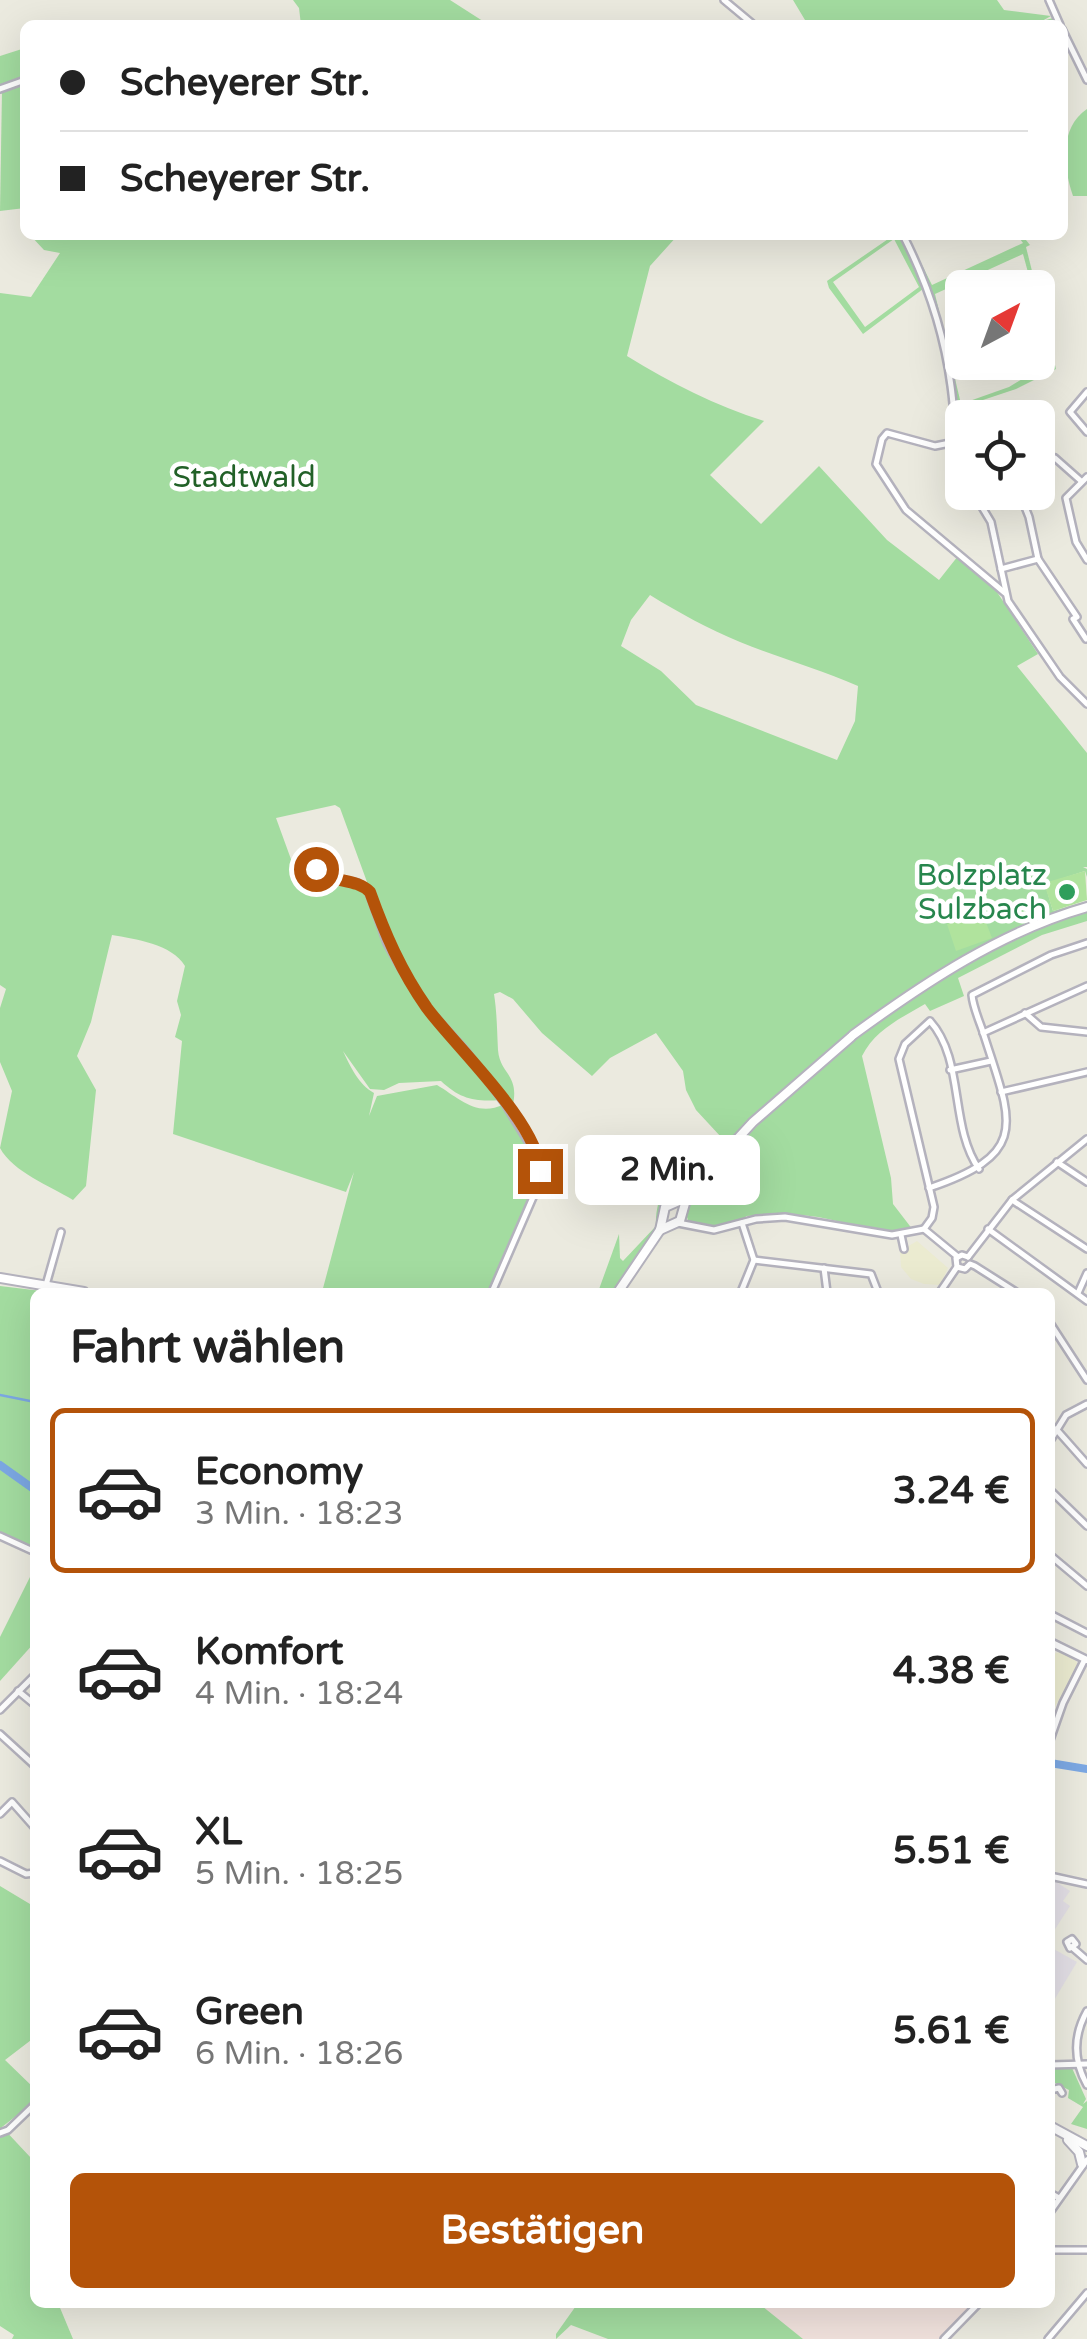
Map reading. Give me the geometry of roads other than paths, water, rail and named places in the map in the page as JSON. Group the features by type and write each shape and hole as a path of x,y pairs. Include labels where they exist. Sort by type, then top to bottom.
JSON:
{"main road":[{"path":"621,1288 660,1230 678,1216 690,1191 753,1122 852,1036 952,968 1028,928 1087,906"},
{"path":"660,1230 664,1208 678,1216"},
{"path":"662,1217 678,1216"},
{"path":"0,1278 62,1288"},
{"path":"1055,2129 1087,2147"},
{"path":"1061,2133 1085,2162"}],"street":[{"path":"724,0 748,20"},
{"path":"1068,40 1087,80"},
{"path":"905,240 930,291 953,400"},
{"path":"1087,392 1070,415 1087,432"},
{"path":"945,444 935,446 887,433 876,464 912,515 1005,593 1060,677 1087,704"},
{"path":"1055,459 1084,480 1066,498 1076,542 1087,560"},
{"path":"984,510 991,522 1005,593"},
{"path":"1026,510 1038,559 1076,616"},
{"path":"1001,569 1038,559"},
{"path":"1086,640 1072,619 1087,611"},
{"path":"316,869 329,878 362,884 370,892 382,932 401,968 426,1007 504,1102 537,1156 540,1171 534,1195 494,1288"},
{"path":"929,1188 979,1169 995,1154 1006,1130 1007,1112 972,999 974,993 1051,955 1087,943"},
{"path":"983,1033 1087,986"},
{"path":"1025,1013 1041,1027 1087,1032"},
{"path":"678,1216 691,1226 714,1230 786,1217 901,1236 924,1229 934,1213 899,1055 914,1034 930,1021 943,1040 965,1144 979,1169"},
{"path":"950,1070 992,1061"},
{"path":"1001,1092 1087,1072"},
{"path":"958,1267 965,1269 988,1229 1012,1200 1087,1139"},
{"path":"1057,1162 1087,1182"},
{"path":"1012,1200 1087,1249"},
{"path":"742,1222 754,1260 745,1288"},
{"path":"924,1229 958,1257 969,1260 1010,1288"},
{"path":"988,1229 1087,1302"},
{"path":"46,1285 62,1232"},
{"path":"901,1236 904,1249"},
{"path":"943,1288 958,1267 958,1257"},
{"path":"754,1260 871,1274 876,1288"},
{"path":"824,1268 826,1288"},
{"path":"1078,1293 1087,1273"},
{"path":"1055,1331 1087,1380"},
{"path":"1087,1404 1070,1411 1056,1428 1087,1464"},
{"path":"1055,1495 1087,1526"},
{"path":"0,1536 30,1550"},
{"path":"1055,1559 1087,1586"},
{"path":"1055,1616 1087,1632"},
{"path":"1055,1644 1086,1659 1055,1726"},
{"path":"0,1710 30,1680"},
{"path":"18,1691 30,1701"},
{"path":"0,1734 30,1761"},
{"path":"0,1814 12,1802 30,1822"},
{"path":"0,1860 30,1873"},
{"path":"1055,1877 1087,1884"},
{"path":"1073,1948 1087,1960"},
{"path":"1087,2011 1076,2036 1078,2064 1087,2085"},
{"path":"1055,2064 1087,2064"},
{"path":"0,2133 30,2108"},
{"path":"1055,2204 1085,2162 1087,2147"},
{"path":"1055,2196 1059,2198"},
{"path":"1055,2250 1087,2250"},
{"path":"1048,2339 1087,2293"},
{"path":"944,2339 974,2308"}],"waterway":[{"path":"0,1395 30,1401"},
{"path":"0,1465 30,1486"},
{"path":"1055,1764 1087,1769"}],"place":[{"name":"Bolzplatz Sulzbach","path":"1067,892"}],"park label":[{"name":"Stadtwald","path":"244,477"}]}
